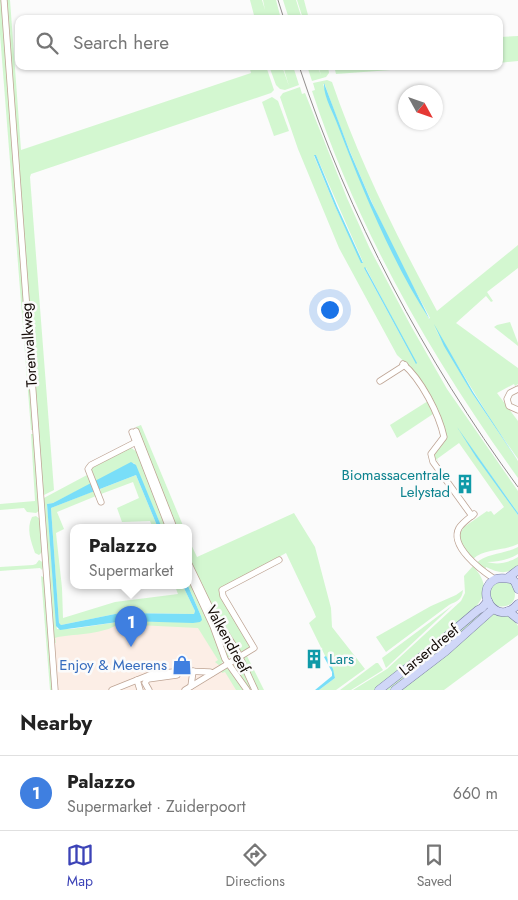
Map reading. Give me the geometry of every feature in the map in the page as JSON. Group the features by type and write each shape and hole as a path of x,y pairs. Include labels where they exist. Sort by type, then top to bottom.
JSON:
{"main road":[{"path":"490,582 500,575 516,580"},
{"name":"Larserdreef","path":"379,690 478,610 486,601 484,590 490,582"},
{"name":"Larserdreef","path":"395,690 446,651 494,610 508,609 518,599"},
{"path":"486,601 494,610 508,611 518,619"},
{"path":"508,611 518,604"}],"street":[{"name":"Torenvalkweg","path":"4,0 55,690"},
{"path":"380,381 404,364 411,371 430,401 444,436 431,454 433,462 473,515 459,528 457,540 459,546 490,582"},
{"path":"518,389 510,393 507,399 509,406 518,410"},
{"path":"134,432 168,524"},
{"path":"101,502 88,469 91,465 137,441"},
{"path":"137,441 172,524"},
{"path":"185,690 254,648 223,596 222,590 279,560"},
{"name":"Valkendreef","path":"192,570 212,612 232,642 255,690"},
{"name":"Valkendreef","path":"192,580 228,663 247,690"},
{"path":"112,690 152,674 166,672 193,673 203,675 205,678"},
{"path":"191,686 193,673"},
{"path":"149,690 145,683 148,679 178,674 212,673"},
{"path":"137,680 140,690"},
{"path":"119,690 126,686 131,686 133,690"}],"shaded area":[{"path":"122,622 204,627 220,660 240,690 51,690 46,633"}],"green space":[{"path":"0,0 3,0 33,430 31,430 0,34"},
{"path":"4,0 10,0 21,150 251,73 250,70 267,70 274,90 271,93 31,174 54,490 42,496"},
{"path":"250,0 262,0 265,10 263,0 276,0 280,15 254,15"},
{"path":"283,0 296,0 301,15 288,15"},
{"path":"297,0 304,0 308,15 302,15"},
{"path":"518,36 518,61 503,63 503,37"},
{"path":"270,70 283,70 289,86 284,70 294,70 299,85 285,90 280,89 276,85"},
{"path":"308,70 319,70 321,75 319,70 329,70 326,77 312,81"},
{"path":"335,70 391,70 336,74"},
{"path":"327,80 332,82 367,170 437,311 518,245 518,268 487,292 493,301 491,302 486,296 456,323 518,368 518,384 515,386 514,384 497,393 518,421 518,459 494,425 433,325 472,393 518,461 518,478 456,387 400,293 352,194 312,91 315,90 313,83","holes":["323,84 347,145 373,204 429,319 371,203 346,144"]},
{"path":"300,87 302,94 305,93 347,198 370,249 411,326 447,389 518,491 518,513 457,428 518,515 518,544 483,553 473,559 463,549 459,535 464,527 487,511 491,511 494,515 504,507 459,443 437,459 439,462 433,456 444,441 446,434 431,399 411,368 397,355 339,248 298,149 280,97 283,93","holes":["316,155 363,262 362,263 335,206 314,156","364,268 366,268 416,364"]},
{"path":"272,97 278,101 289,131 274,136 262,102"},
{"path":"510,322 518,343 518,346 494,327"},
{"path":"428,401 433,414 397,438 390,425"},
{"path":"141,425 182,524 173,524 136,427"},
{"path":"31,434 33,434 40,510 36,513 27,512 24,508 0,510 0,504 35,501"},
{"path":"130,447 137,452 166,524 160,524 134,463 96,481 91,468"},
{"path":"87,475 91,484 53,503 47,504 57,629 71,629 125,621 197,622 201,616 189,589 192,589 192,582 212,625 224,660 220,666 215,662 218,660 198,628 118,624 98,632 58,637 55,638 56,643 53,642 42,499"},
{"path":"136,475 156,524 151,524 150,521 122,522 117,508 139,498 133,482 101,494 100,489"},
{"path":"94,491 96,496 57,512 64,529 56,533 63,618 115,602 178,594 176,589 184,589 195,611 194,614 120,613 59,624 51,508"},
{"path":"294,513 315,547 331,608 332,627 365,669 336,690 319,690 335,678 309,623 316,617 286,553 219,590 225,604 251,647 241,652 216,615 192,566 192,546 197,557"},
{"path":"36,516 41,520 42,552 39,555 35,553 29,530 32,517"},
{"path":"518,547 518,554 514,556 495,562 487,562 503,563 518,557 518,566 510,571 498,572 486,567 485,571 476,563 486,557"},
{"path":"39,560 44,563 42,570 40,568 0,571 0,567 33,565"},
{"path":"473,566 481,578 484,589 481,600 472,611 375,690 353,690 387,669 461,601 465,593 464,576"},
{"path":"41,576 45,578 53,690 50,690"},
{"path":"497,581 511,582 515,596 510,604 493,606 490,593"},
{"path":"463,590 459,600 449,605 386,652 376,637 431,606"},
{"path":"453,605 386,668 382,658"},
{"path":"487,605 489,609 453,642 390,690 384,690 419,664"},
{"path":"208,608 235,652 228,658 225,658"},
{"path":"495,613 512,616 518,626 518,635 444,690 398,690"},
{"path":"245,655 264,690 256,690 242,657"},
{"path":"238,662 252,690 248,690 232,667"},
{"path":"376,663 383,670 351,690 340,690"},
{"path":"227,668 246,690 236,690 225,672 222,673 221,671"}],"water":[{"path":"324,83 371,201 430,320 416,298 379,226 329,105"},
{"path":"314,155 316,155 363,263 361,263 335,206"},
{"path":"364,268 417,363 416,364"},
{"path":"434,324 473,392 518,461 472,393 444,346"},
{"path":"457,427 518,513 518,515 476,457"},
{"path":"131,462 136,465 160,524 156,524 136,475 51,508 59,623 61,625 120,613 194,614 195,611 184,589 189,589 202,620 193,623 125,621 60,630 56,626 47,504 53,503"},
{"path":"326,656 333,669 335,678 319,690 315,690 332,676 332,672 324,657"}],"railway":[{"path":"278,0 283,15"},
{"path":"300,70 341,177 365,232 392,285 451,388 518,487"}],"place":[{"name":"Biomassacentrale Lelystad","path":"465,484"},
{"name":"Palazzo","path":"131,647"},
{"name":"Lars","path":"314,659"},
{"name":"Enjoy & Meerens","path":"182,665"}]}
